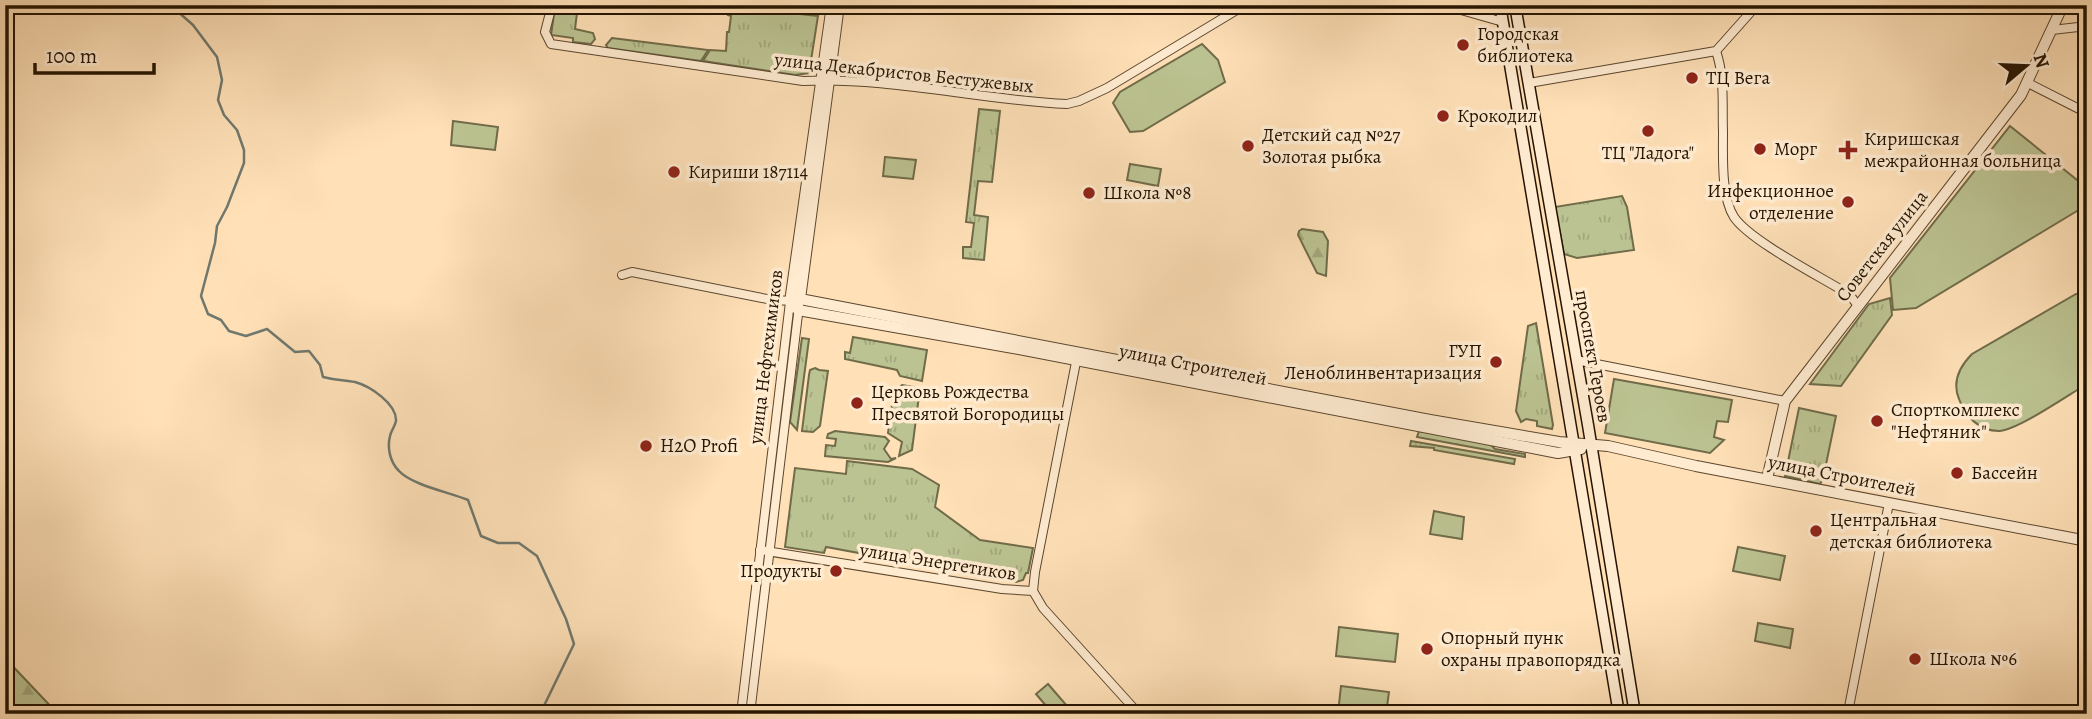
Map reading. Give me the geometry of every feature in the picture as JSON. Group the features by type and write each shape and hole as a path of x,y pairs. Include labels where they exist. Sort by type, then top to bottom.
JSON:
{"main road":[{"name":"проспект Героев","path":"1500,5 1619,714"},
{"name":"проспект Героев","path":"1516,5 1635,714"}],"street":[{"name":"улица Декабристов Бестужевых","path":"552,5 545,32 551,44 555,45 803,81 845,79 1009,99 1074,102 1107,88 1245,5"},
{"name":"улица Нефтехимиков","path":"741,714 765,550 825,80 832,5"},
{"path":"825,80 839,5"},
{"path":"1416,5 1454,9 1503,22"},
{"path":"1529,83 1716,51 1756,5"},
{"name":"Советская улица","path":"1767,479 1785,401 1999,125 2028,83 2063,5"},
{"path":"2052,30 2087,26"},
{"path":"1716,51 1722,74 1723,162 1727,199 1733,216 1748,232 1850,295 1858,306"},
{"path":"2028,83 2087,113"},
{"name":"улица Строителей","path":"622,275 632,272 1574,446 1608,446 2087,541"},
{"path":"1033,591 1077,356"},
{"path":"1576,359 1785,401"},
{"path":"1850,714 1849,707 1889,503"},
{"path":"750,714 765,550"},
{"name":"улица Энергетиков","path":"765,550 1002,589 1033,591 1043,608 1139,714"}],"green space":[{"path":"559,5 578,5 575,29 593,33 595,39 591,44 551,35 554,14 558,14"},
{"path":"730,5 818,16 809,73 795,75 703,61 710,50 726,51"},
{"path":"612,38 708,50 701,61 608,48 606,45"},
{"path":"1202,44 1218,60 1225,82 1143,131 1130,132 1113,103 1120,92"},
{"path":"979,109 1000,111 992,182 978,181 974,215 988,217 984,260 963,258 963,247 971,247 974,223 966,222"},
{"path":"453,121 498,127 495,150 451,145"},
{"path":"2010,126 2087,188 2087,215 2077,211 1916,308 1893,310 1890,278"},
{"path":"885,157 916,160 913,179 883,176"},
{"path":"1130,164 1161,169 1158,186 1127,180"},
{"path":"1622,196 1627,207 1634,250 1577,258 1564,254 1555,207"},
{"path":"1302,229 1323,232 1328,241 1326,276 1317,273 1298,235"},
{"path":"2076,294 2087,294 2087,384 2030,419 2007,429 1999,431 1985,428 1969,417 1956,386 1961,369 1972,354"},
{"path":"1890,298 1892,315 1841,386 1810,384 1869,304"},
{"path":"1536,323 1552,429 1537,426 1537,421 1526,419 1521,422 1516,411 1528,326"},
{"path":"853,337 927,350 922,381 900,376 897,370 845,359 845,352 850,353"},
{"path":"802,338 809,339 797,430 790,422"},
{"path":"815,368 828,371 820,426 813,432 802,431 810,370"},
{"path":"1614,379 1732,400 1728,422 1717,421 1714,437 1724,440 1710,453 1605,433"},
{"path":"902,385 920,388 912,450 899,456 902,442 888,433 894,391"},
{"path":"1799,408 1836,416 1820,484 1785,476"},
{"path":"835,431 885,437 889,441 884,449 891,459 896,458 888,462 825,456 826,445 835,446 836,439 827,438 828,434"},
{"path":"1419,431 1489,443 1495,449 1525,454 1525,457 1417,437"},
{"path":"1411,441 1515,459 1514,464 1434,448 1410,446"},
{"path":"847,461 912,469 939,485 935,507 980,540 1033,548 1028,573 1023,580 1016,582 826,547 824,553 785,547 795,468 846,474"},
{"path":"1434,511 1464,517 1462,539 1430,534"},
{"path":"1738,547 1785,556 1780,580 1733,571"},
{"path":"1758,623 1793,629 1790,648 1755,641"},
{"path":"1339,627 1398,634 1395,662 1336,656"},
{"path":"5,658 58,714 5,714"},
{"path":"1048,684 1074,714 1053,714 1036,694"},
{"path":"1341,686 1389,692 1386,714 1338,713"}],"waterway":[{"path":"175,5 176,10 193,25 217,57 222,80 218,100 224,115 237,130 244,150 244,163 217,226 201,296 208,314 221,320 229,331 246,336 267,329 295,352 309,351 320,365 323,377 355,382 375,392 387,402 395,415 389,450 399,471 421,484 468,500 481,536 498,543 519,543 537,556 566,619 574,644 540,714"}],"place":[{"name":"Городская библиотека","path":"1463,45"},
{"name":"ТЦ Вега","path":"1692,78"},
{"name":"Крокодил","path":"1443,116"},
{"name":"ТЦ \"Ладога\"","path":"1648,131"},
{"name":"Детский сад №27 Золотая рыбка","path":"1248,146"},
{"name":"Морг","path":"1760,149"},
{"name":"Киришская межрайонная больница","path":"1848,150"},
{"name":"Кириши 187114","path":"674,172"},
{"name":"Школа №8","path":"1089,193"},
{"name":"Инфекционное отделение","path":"1848,202"},
{"name":"ГУП Леноблинвентаризация","path":"1496,362"},
{"name":"Церковь Рождества Пресвятой Богородицы","path":"857,403"},
{"name":"Спорткомплекс \"Нефтяник\"","path":"1877,421"},
{"name":"H2O Profi","path":"646,446"},
{"name":"Бассейн","path":"1957,473"},
{"name":"Центральная детская библиотека","path":"1816,531"},
{"name":"Продукты","path":"836,571"},
{"name":"Опорный пунк охраны правопорядка","path":"1427,649"},
{"name":"Школа №6","path":"1915,659"}]}
